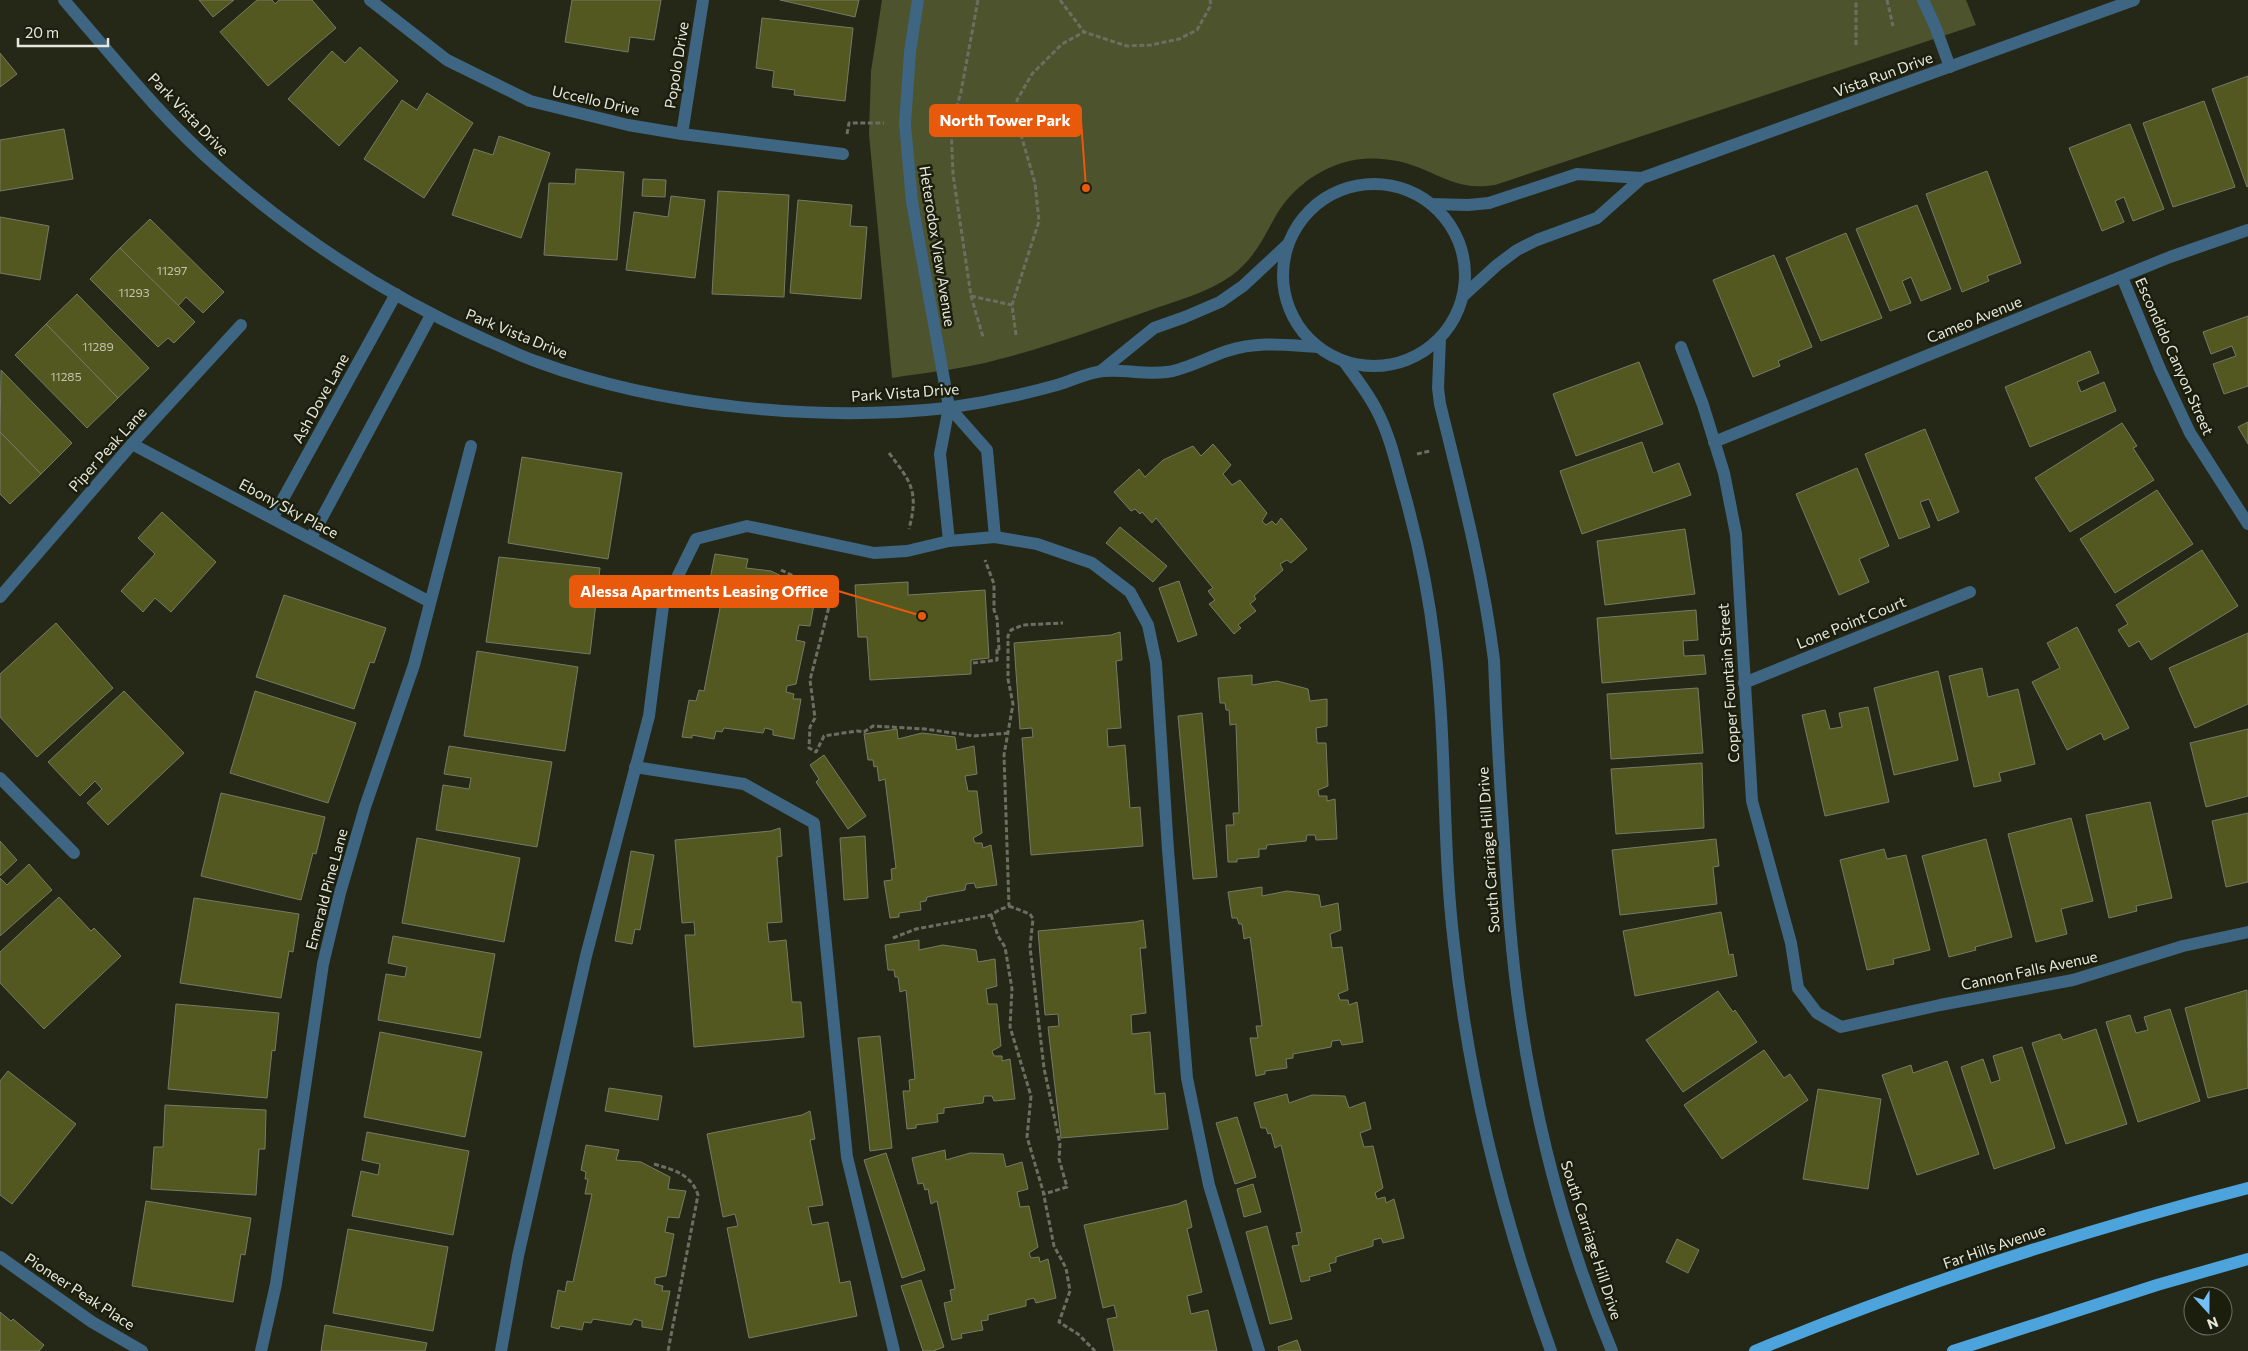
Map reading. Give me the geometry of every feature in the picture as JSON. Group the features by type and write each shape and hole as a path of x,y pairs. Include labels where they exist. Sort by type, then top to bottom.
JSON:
{"main road":[{"name":"Far Hills Avenue","path":"1755,1351 1829,1320 2076,1236 2248,1188"},
{"path":"1953,1351 2157,1285 2248,1259"}],"street":[{"name":"Park Vista Drive","path":"64,0 147,95 219,169 304,238 352,269 431,315 538,362 603,382 702,402 823,413 884,413 949,407 1054,386 1101,371 1168,372 1232,350 1264,343 1317,347"},
{"name":"Uccello Drive","path":"370,0 447,60 530,101 628,125 682,134 843,154"},
{"name":"Popolo Drive","path":"682,134 703,0"},
{"name":"Heterodox View Avenue","path":"918,0 910,52 905,124 912,202 949,407"},
{"path":"1923,0 1950,67"},
{"name":"Vista Run Drive","path":"1463,296 1497,265 1517,250 1537,240 1597,218 1642,178 2134,0"},
{"name":"Vista Run Drive","path":"1431,204 1468,205 1489,203 1577,174 1642,178"},
{"path":"1378,184 1400,188 1431,204 1453,229 1460,245 1465,274 1463,296 1455,318 1440,338 1415,357 1393,365 1370,366 1345,363 1317,347 1301,331 1285,300 1283,266 1288,244 1298,224 1314,206 1333,194 1355,186 1378,184"},
{"name":"Cameo Avenue","path":"1714,442 2170,257 2248,230"},
{"name":"Park Vista Drive","path":"1101,371 1154,328 1185,318 1220,302 1243,286 1288,244"},
{"name":"Escondido Canyon Street","path":"2122,277 2160,369 2190,433 2248,524"},
{"name":"Ash Dove Lane","path":"272,517 396,294"},
{"path":"311,538 431,315"},
{"name":"Piper Peak Lane","path":"0,597 132,444 241,326"},
{"name":"South Carriage Hill Drive","path":"1440,338 1438,388 1440,404 1474,539 1489,617 1494,660 1509,930 1521,1021 1542,1135 1556,1186 1590,1297 1612,1351"},
{"name":"Copper Fountain Street","path":"1681,347 1724,473 1736,534 1752,801 1791,943 1798,988 1818,1013"},
{"path":"1345,363 1376,408 1386,430 1410,515 1422,568 1435,647 1439,692 1447,888 1461,1004 1472,1073 1508,1223 1551,1351"},
{"path":"949,407 987,450 995,537"},
{"path":"949,407 940,454 949,541"},
{"name":"Ebony Sky Place","path":"132,444 430,602"},
{"name":"Emerald Pine Lane","path":"261,1351 276,1284 323,964 340,893 363,816 414,665 471,446"},
{"path":"501,1351 518,1256 586,956 648,716 663,606 696,539 747,526 874,553 907,552 949,541 995,537 1037,544 1092,563 1130,592 1148,624 1156,664 1168,850 1187,1078 1209,1185 1259,1351"},
{"name":"Lone Point Court","path":"1744,683 1970,592"},
{"path":"635,767 744,784 814,823 847,1157 894,1351"},
{"path":"0,778 74,853"},
{"name":"Cannon Falls Avenue","path":"1818,1013 1842,1027 1940,1005 2073,980 2183,946 2248,932"},
{"name":"Pioneer Peak Place","path":"0,1258 92,1322 142,1351"}],"path":[{"path":"978,0 961,92 951,126 953,174 971,296 983,337"},
{"path":"1060,0 1084,32 1127,46 1151,46 1179,39 1197,30 1211,5 1210,0"},
{"path":"1856,0 1856,45"},
{"path":"1887,0 1893,26"},
{"path":"1016,335 1012,305 1039,221 1035,183 1019,128 1017,100 1038,68 1062,44 1084,32"},
{"path":"843,154 849,123 905,124"},
{"path":"971,296 1012,305"},
{"path":"1411,456 1435,450"},
{"path":"889,453 908,478 913,491 913,510 908,531"},
{"path":"973,663 997,660 997,648 999,648 997,618 994,610 994,584 984,562 985,556"},
{"path":"781,570 812,585 831,599 810,680 815,718 810,727 809,748 816,752 824,736 857,731 864,732 873,726 925,729 974,736 1009,733"},
{"path":"1009,906 1004,755 1013,704 1008,679 1008,640 1011,630 1023,626 1063,622"},
{"path":"893,938 916,929 992,915 1009,906 1030,914 1033,918 1030,946 1044,1068 1060,1144 1059,1159 1067,1188 1044,1194"},
{"path":"992,915 998,936 1005,947 1012,989 1010,1027 1031,1096 1027,1137 1044,1194 1054,1246 1066,1268 1070,1291 1059,1322 1078,1334 1095,1351"},
{"path":"654,1164 687,1176 696,1188 698,1195 668,1351"}],"green space":[{"path":"882,0 1966,0 1976,25 1495,185 1474,186 1456,183 1420,168 1391,160 1371,158 1342,163 1311,178 1294,192 1280,209 1261,243 1245,264 1231,276 1212,287 1056,343 1019,354 974,365 892,378 869,134 871,71"}],"building":[{"path":"199,0 234,0 213,17"},
{"path":"257,0 272,0 275,4 279,0 312,0 336,28 268,86 220,32"},
{"path":"572,0 661,0 654,40 630,37 628,52 565,42"},
{"path":"780,0 859,0 855,17"},
{"path":"762,18 853,28 845,101 794,95 795,90 772,87 774,71 756,68"},
{"path":"360,47 398,81 339,146 288,99 332,51 345,63"},
{"path":"0,53 17,74 0,87"},
{"path":"2248,76 2248,186 2247,187 2212,89"},
{"path":"427,93 473,123 424,198 364,159 402,100 417,110"},
{"path":"2204,101 2235,187 2173,207 2143,123"},
{"path":"2130,124 2164,209 2133,221 2124,197 2115,201 2124,222 2102,231 2069,148"},
{"path":"64,129 73,179 0,191 0,140"},
{"path":"499,136 550,153 521,238 452,215 474,149 493,155"},
{"path":"576,169 624,172 617,260 544,255 549,183 575,184"},
{"path":"1987,171 2021,263 1987,276 1989,281 1962,292 1926,194"},
{"path":"643,179 666,180 665,197 642,196"},
{"path":"718,191 789,195 784,297 712,294"},
{"path":"671,196 705,200 695,278 626,270 634,212 668,217"},
{"path":"798,200 852,205 850,226 867,227 861,299 790,293"},
{"path":"1917,205 1951,289 1921,301 1911,277 1902,281 1911,303 1890,311 1856,229"},
{"path":"0,217 49,226 40,280 0,273"},
{"path":"150,219 224,292 203,313 186,297 178,306 120,248"},
{"path":"1846,233 1882,318 1821,341 1786,258"},
{"path":"120,248 195,322 174,343 168,338 158,347 90,279"},
{"path":"1774,255 1812,347 1778,361 1780,366 1753,377 1713,280"},
{"path":"77,294 149,368 118,398 46,324"},
{"path":"2248,316 2248,386 2224,394 2213,364 2236,356 2232,346 2211,354 2203,332"},
{"path":"46,324 118,398 87,428 15,355"},
{"path":"2090,351 2099,373 2077,382 2081,392 2104,382 2116,411 2030,447 2005,387"},
{"path":"1639,362 1663,424 1576,456 1553,394"},
{"path":"1,370 72,443 41,474 0,432"},
{"path":"2248,422 2248,444 2238,427"},
{"path":"2122,423 2137,446 2133,448 2154,480 2070,532 2035,478"},
{"path":"1925,429 1959,512 1938,521 1929,499 1920,502 1930,527 1899,539 1865,454"},
{"path":"0,432 41,474 10,504 0,494"},
{"path":"1642,442 1653,473 1679,463 1691,495 1582,534 1560,471"},
{"path":"1213,444 1231,465 1223,474 1232,485 1240,480 1267,513 1262,521 1266,525 1272,521 1276,525 1281,518 1307,549 1291,563 1287,560 1280,564 1283,570 1254,596 1256,599 1250,604 1256,611 1238,625 1241,628 1234,634 1209,604 1215,600 1208,591 1213,588 1156,518 1152,523 1142,512 1140,514 1135,509 1131,511 1114,492 1139,469 1145,477 1163,460 1193,446 1201,456"},
{"path":"522,457 622,473 608,559 508,543"},
{"path":"1857,468 1889,546 1859,559 1869,582 1839,595 1796,494"},
{"path":"2157,490 2193,544 2115,593 2080,539"},
{"path":"162,512 216,562 171,612 155,598 143,612 121,591 155,554 138,538"},
{"path":"1120,527 1167,566 1153,582 1106,543"},
{"path":"1685,529 1695,594 1605,605 1597,541"},
{"path":"2202,550 2238,606 2151,660 2139,641 2129,647 2118,630 2128,624 2116,605"},
{"path":"715,554 748,559 746,568 771,571 800,585 798,598 815,599 810,626 799,625 796,640 805,642 796,684 787,686 786,692 794,694 793,699 801,699 794,739 773,735 773,730 765,728 763,733 724,728 722,732 716,731 714,739 692,735 692,738 682,737 689,700 696,701 699,690 704,691 721,603 715,603 718,588 714,587 716,581 710,579"},
{"path":"499,557 600,568 590,654 486,642"},
{"path":"1179,581 1197,635 1178,642 1159,588"},
{"path":"908,582 908,595 985,590 989,658 971,660 971,674 870,680 867,637 858,637 855,585"},
{"path":"284,595 386,628 374,663 370,662 354,709 256,677"},
{"path":"1696,610 1698,640 1683,641 1684,656 1704,655 1706,674 1602,683 1597,618"},
{"path":"56,623 113,688 37,757 0,717 0,674"},
{"path":"2077,627 2129,728 2104,740 2101,733 2067,750 2032,682 2060,668 2047,643"},
{"path":"1120,632 1122,660 1116,661 1121,728 1107,729 1108,747 1125,745 1130,808 1140,807 1143,846 1031,855 1022,738 1033,737 1032,728 1020,729 1014,643 1111,635"},
{"path":"2248,633 2248,704 2195,728 2169,668"},
{"path":"477,651 578,667 565,751 464,736"},
{"path":"1982,668 1988,697 2018,689 2035,764 1999,773 2001,781 1974,787 1949,676"},
{"path":"1938,671 1958,760 1894,775 1874,688"},
{"path":"1252,675 1252,685 1277,681 1308,689 1310,701 1327,699 1327,726 1316,728 1317,743 1326,743 1328,786 1318,790 1319,796 1327,796 1327,801 1335,799 1337,839 1316,840 1315,835 1307,835 1306,841 1267,845 1266,849 1259,849 1259,857 1237,859 1237,862 1228,862 1226,825 1234,825 1233,813 1239,813 1236,724 1230,725 1229,710 1226,710 1225,703 1220,703 1218,678"},
{"path":"1698,688 1703,753 1611,759 1607,694"},
{"path":"124,691 184,753 108,825 87,803 102,789 95,781 80,796 48,762"},
{"path":"255,691 356,723 328,803 230,773"},
{"path":"1868,707 1889,802 1825,816 1802,715 1825,710 1830,729 1842,727 1839,713"},
{"path":"1202,713 1217,877 1193,879 1178,716"},
{"path":"897,729 898,739 922,733 955,737 957,750 974,746 977,774 965,776 968,791 977,791 982,833 973,838 975,843 982,843 983,848 991,845 997,885 976,888 974,883 966,884 965,890 927,897 926,901 920,902 921,910 899,913 899,917 890,918 884,881 892,880 891,869 896,868 885,779 879,781 877,766 874,767 873,760 868,760 864,734"},
{"path":"2248,729 2248,796 2206,807 2190,743"},
{"path":"449,746 552,762 537,847 436,830 443,785 469,789 471,778 444,774"},
{"path":"824,755 866,816 848,829 816,782 819,779 810,765"},
{"path":"1702,763 1704,828 1616,834 1611,769"},
{"path":"221,793 325,817 316,854 313,853 301,900 201,876"},
{"path":"2150,802 2172,898 2136,906 2137,911 2109,918 2086,815"},
{"path":"2248,813 2248,882 2226,887 2212,821"},
{"path":"2071,818 2093,901 2061,909 2067,934 2036,942 2008,834"},
{"path":"780,828 782,856 777,857 782,922 767,923 769,942 786,940 792,1002 801,1002 804,1037 694,1047 685,935 695,935 694,922 682,923 675,840 771,831"},
{"path":"865,836 868,898 844,900 840,838"},
{"path":"417,838 520,858 504,942 402,923"},
{"path":"1716,839 1719,866 1713,867 1717,904 1620,915 1612,850"},
{"path":"1986,839 2012,937 1975,947 1976,950 1949,957 1922,856"},
{"path":"0,841 17,860 0,876"},
{"path":"1884,849 1887,859 1906,855 1930,950 1893,959 1894,964 1867,970 1840,860"},
{"path":"631,851 654,855 640,930 635,929 632,944 615,941"},
{"path":"29,864 52,890 0,936 0,878 7,885"},
{"path":"1262,887 1262,896 1287,891 1319,895 1321,907 1338,903 1341,930 1330,934 1332,948 1342,947 1348,990 1338,994 1340,1000 1348,1000 1349,1005 1357,1002 1363,1042 1342,1045 1340,1040 1332,1041 1331,1047 1293,1054 1293,1058 1286,1059 1287,1068 1265,1071 1265,1074 1256,1076 1250,1038 1258,1038 1256,1026 1262,1026 1250,937 1244,939 1242,924 1239,924 1237,918 1232,918 1228,892"},
{"path":"59,897 91,931 94,928 121,956 44,1029 0,983 0,952"},
{"path":"194,898 299,914 293,952 289,951 281,998 180,983"},
{"path":"1721,912 1729,955 1733,954 1737,976 1635,996 1623,931"},
{"path":"1143,920 1146,948 1140,948 1146,1013 1131,1015 1132,1034 1150,1032 1155,1094 1165,1093 1168,1129 1061,1138 1048,1027 1059,1026 1058,1014 1045,1015 1038,931"},
{"path":"393,936 495,954 480,1038 378,1020 386,974 405,977 407,967 388,963"},
{"path":"919,940 919,950 943,945 976,950 978,962 995,959 997,986 986,989 988,1004 997,1004 1001,1046 992,1051 994,1056 1002,1056 1002,1061 1010,1059 1015,1099 994,1101 992,1096 984,1096 983,1103 944,1108 944,1113 937,1114 938,1122 916,1125 916,1128 907,1129 903,1091 910,1091 909,1080 915,1079 906,990 900,992 898,977 895,977 894,970 888,970 885,945"},
{"path":"2247,990 2248,1088 2208,1098 2185,1008"},
{"path":"1718,991 1733,1012 1735,1010 1757,1042 1683,1092 1646,1040"},
{"path":"176,1004 279,1013 275,1051 272,1050 267,1098 168,1089"},
{"path":"2170,1009 2200,1101 2138,1122 2106,1022 2130,1015 2136,1033 2148,1030 2144,1017"},
{"path":"2096,1029 2127,1124 2066,1144 2032,1043 2060,1034 2063,1040"},
{"path":"380,1032 482,1052 465,1137 364,1117"},
{"path":"880,1036 892,1148 870,1151 858,1038"},
{"path":"2022,1047 2055,1148 1994,1169 1961,1067 1983,1059 1991,1083 2000,1080 1993,1056"},
{"path":"1764,1050 1784,1078 1790,1074 1808,1100 1722,1159 1684,1105"},
{"path":"1947,1061 1979,1154 1917,1175 1882,1075 1911,1065 1913,1073"},
{"path":"8,1071 76,1124 12,1204 0,1195 0,1081"},
{"path":"609,1088 662,1096 658,1120 605,1111"},
{"path":"1818,1089 1881,1099 1868,1189 1803,1179"},
{"path":"1287,1094 1289,1103 1312,1095 1345,1096 1349,1108 1365,1102 1371,1129 1360,1133 1364,1147 1373,1146 1383,1188 1375,1193 1377,1199 1385,1197 1386,1203 1394,1199 1404,1238 1383,1243 1381,1238 1373,1240 1373,1246 1336,1257 1336,1262 1329,1264 1331,1271 1309,1277 1310,1280 1301,1282 1292,1246 1299,1245 1296,1233 1302,1232 1281,1145 1275,1148 1271,1133 1268,1134 1266,1128 1261,1128 1254,1103"},
{"path":"165,1105 266,1110 265,1149 259,1149 256,1195 151,1189 154,1147 163,1147"},
{"path":"810,1111 815,1139 810,1140 823,1205 808,1207 812,1225 828,1222 840,1283 850,1281 857,1316 749,1338 727,1228 738,1226 735,1214 723,1217 707,1134 802,1115"},
{"path":"1237,1117 1256,1177 1235,1184 1216,1123"},
{"path":"367,1132 469,1151 453,1235 352,1216 361,1171 378,1175 380,1164 362,1160"},
{"path":"586,1145 619,1150 616,1160 641,1162 670,1177 668,1189 686,1191 679,1218 668,1217 665,1232 674,1234 666,1276 655,1278 655,1284 663,1286 662,1291 670,1291 662,1330 642,1327 642,1321 634,1319 631,1325 593,1319 591,1323 584,1322 582,1330 560,1326 559,1329 551,1327 558,1290 565,1292 567,1281 573,1282 592,1194 585,1194 588,1179 585,1179 586,1172 581,1170"},
{"path":"945,1150 946,1160 970,1153 1003,1154 1006,1167 1022,1162 1028,1189 1017,1192 1020,1207 1029,1206 1038,1247 1029,1253 1031,1258 1039,1257 1040,1262 1048,1259 1056,1298 1036,1303 1034,1298 1026,1300 1026,1306 988,1315 988,1320 981,1321 983,1330 961,1334 962,1338 952,1340 944,1303 952,1301 950,1290 955,1289 937,1201 931,1204 928,1189 925,1190 923,1183 918,1184 912,1158"},
{"path":"886,1153 925,1270 902,1278 864,1160"},
{"path":"1253,1184 1261,1212 1244,1217 1237,1189"},
{"path":"1186,1200 1192,1227 1187,1229 1202,1292 1187,1296 1191,1314 1208,1310 1217,1351 1114,1351 1107,1319 1117,1317 1114,1305 1103,1308 1084,1225 1178,1204"},
{"path":"146,1201 251,1218 245,1255 241,1254 233,1302 132,1286"},
{"path":"1267,1226 1292,1319 1270,1324 1246,1232"},
{"path":"348,1229 448,1247 433,1331 333,1313"},
{"path":"1677,1239 1699,1250 1688,1273 1666,1262"},
{"path":"921,1280 944,1347 933,1351 923,1351 901,1286"},
{"path":"0,1312 11,1321 13,1319 44,1345 39,1351 0,1351"},
{"path":"325,1325 427,1343 425,1351 321,1351"},
{"path":"1297,1340 1301,1351 1279,1351 1278,1347"}],"place":[{"name":"North Tower Park","path":"1086,188"},
{"name":"Alessa Apartments Leasing Office","path":"922,616"}]}
